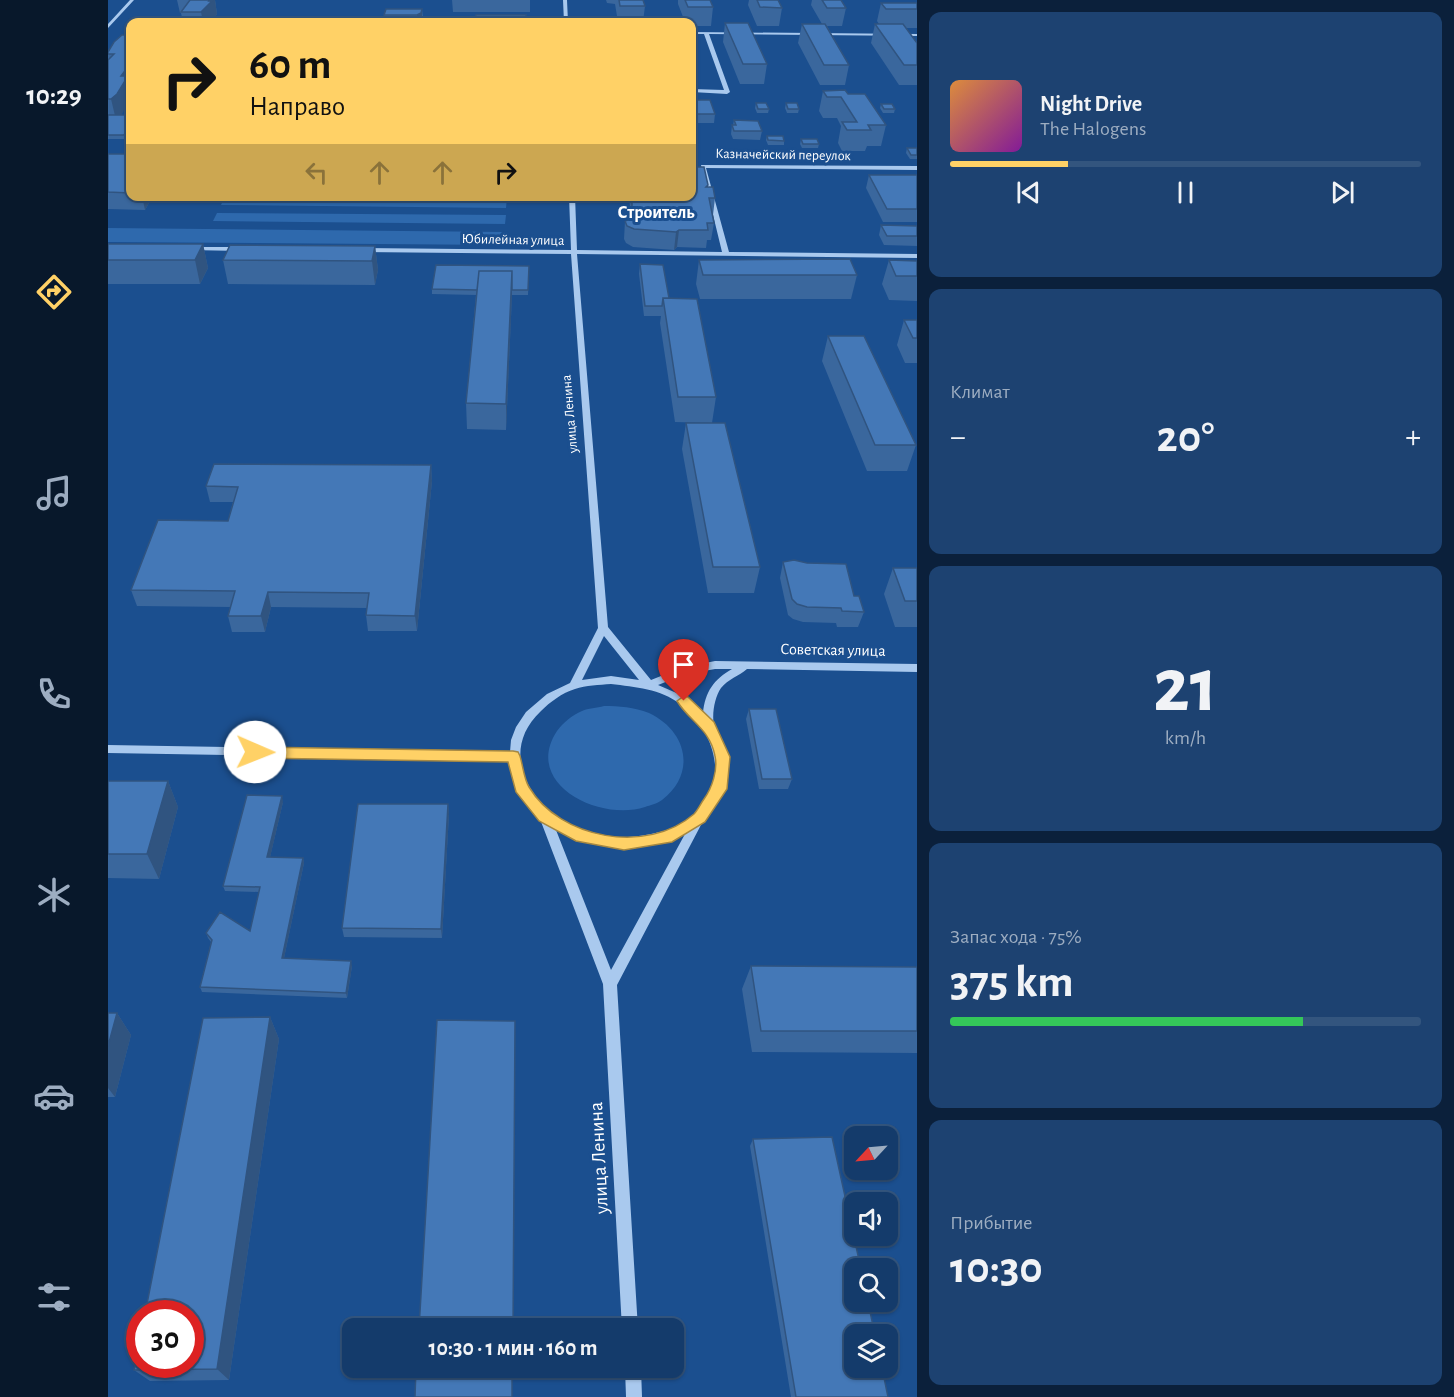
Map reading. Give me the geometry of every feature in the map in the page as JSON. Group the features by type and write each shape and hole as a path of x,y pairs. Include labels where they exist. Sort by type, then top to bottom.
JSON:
{"street":[{"path":"108,27 132,0"},
{"path":"565,0 566,18"},
{"path":"696,33 917,34"},
{"path":"696,91 727,92 706,33"},
{"name":"Казначейский переулок","path":"726,254 703,166 917,168"},
{"name":"улица Ленина","path":"572,201 574,252 603,628"},
{"path":"180,248 252,249"},
{"name":"Юбилейная улица","path":"348,250 917,256"},
{"path":"574,685 603,628 649,685"},
{"name":"Советская улица","path":"649,685 668,675 690,668 715,665 917,668"},
{"path":"709,726 708,705 715,687 728,675 748,666"},
{"path":"611,680 649,685 684,701 709,726 723,757 719,789 699,818 610,984 545,816 521,788 513,756 521,726 542,701 574,685 611,680"},
{"path":"108,749 513,756"},
{"path":"545,816 581,836 624,844 666,837 699,818"},
{"name":"улица Ленина","path":"610,984 629,1318"},
{"path":"633,1378 634,1397"}],"shaded area":[{"path":"223,201 507,201 506,208 221,205"},
{"path":"217,213 506,215 505,224 213,221"},
{"path":"108,228 505,232 504,245 108,242"},
{"path":"604,706 626,707 649,713 672,730 679,741 683,753 680,778 673,789 660,801 645,807 627,810 607,809 588,804 571,794 558,782 550,767 549,750 557,731 578,713"}],"building":[{"path":"190,0 212,1 201,12 181,12"},
{"path":"619,0 643,0 645,6 620,6"},
{"path":"685,0 710,0 713,7 688,7"},
{"path":"757,0 778,0 782,8 760,7"},
{"path":"822,0 841,0 846,8 827,8"},
{"path":"881,3 917,3 917,9 886,9"},
{"path":"386,9 422,9 417,15 384,15"},
{"path":"476,15 526,15 526,18 475,18"},
{"path":"261,17 466,18 260,18"},
{"path":"725,23 748,23 767,64 743,64"},
{"path":"802,24 825,24 849,65 824,65"},
{"path":"875,24 903,24 917,43 917,65 904,65"},
{"path":"122,35 126,35 126,69 121,76 126,76 126,79 117,94 108,99 108,60 114,54 108,54 108,52"},
{"path":"845,90 848,94 865,94 886,125 868,125 871,130 847,130 842,122 857,122 841,97 827,97 823,91"},
{"path":"696,100 710,100 715,114 696,114"},
{"path":"756,103 766,103 769,109 758,109"},
{"path":"786,103 797,103 799,109 788,109"},
{"path":"881,104 892,104 895,109 884,109"},
{"path":"108,115 126,115 124,135 108,135"},
{"path":"734,120 758,121 762,131 734,131 732,125 736,125"},
{"path":"767,136 783,136 784,141 768,140"},
{"path":"801,139 817,139 819,144 803,144"},
{"path":"907,148 917,148 917,155 911,155"},
{"path":"108,154 126,154 126,193 108,192"},
{"path":"696,167 704,167 708,185 706,187 713,187 715,198 709,198 714,223 707,223 708,230 679,230 676,232 634,229 627,226 625,221 637,217 636,207 632,207 632,201 696,201"},
{"path":"869,175 917,175 917,209 887,209"},
{"path":"881,225 917,226 917,236 887,236"},
{"path":"108,244 203,244 195,260 108,260"},
{"path":"230,245 375,246 372,261 223,260"},
{"path":"850,259 857,275 703,275 699,260"},
{"path":"889,260 917,261 917,276 896,276"},
{"path":"640,264 663,265 669,298 663,298 662,306 645,306"},
{"path":"436,265 529,266 528,290 512,290 512,271 479,271 477,290 432,289"},
{"path":"479,271 512,271 506,404 466,403"},
{"path":"663,298 697,299 716,397 678,397"},
{"path":"904,320 917,320 917,338 913,338"},
{"path":"828,336 864,336 916,445 875,445"},
{"path":"686,423 725,423 760,567 713,567"},
{"path":"214,464 431,465 415,616 366,615 369,593 268,592 261,616 228,616 235,591 131,590 158,520 228,521 238,487 206,486"},
{"path":"794,560 807,563 846,564 854,596 859,596 864,612 797,604 792,599 783,562"},
{"path":"893,568 917,568 917,601 905,601"},
{"path":"749,709 776,709 792,779 762,779"},
{"path":"108,781 168,781 147,854 108,854"},
{"path":"247,795 282,796 267,857 303,858 282,958 351,961 346,993 200,987 212,940 206,933 220,912 250,931 260,887 223,886"},
{"path":"358,804 448,804 441,929 342,928"},
{"path":"751,966 917,967 917,1031 761,1031"},
{"path":"108,1013 117,1013 108,1046"},
{"path":"270,1017 217,1369 204,1369 204,1300 148,1300 203,1018"},
{"path":"437,1020 515,1021 513,1318 420,1318"},
{"path":"832,1137 844,1192 844,1246 856,1246 859,1258 844,1258 844,1312 870,1312 873,1324 844,1324 844,1378 884,1378 888,1397 796,1397 753,1139"},
{"path":"416,1378 512,1378 512,1397 415,1397"}],"district":[{"name":"Строитель","path":"656,213"}],"route":[{"path":"255,752 513,756 521,788 545,816 581,836 624,844 666,837 699,818 719,789 723,757 709,726 684,701"}]}
